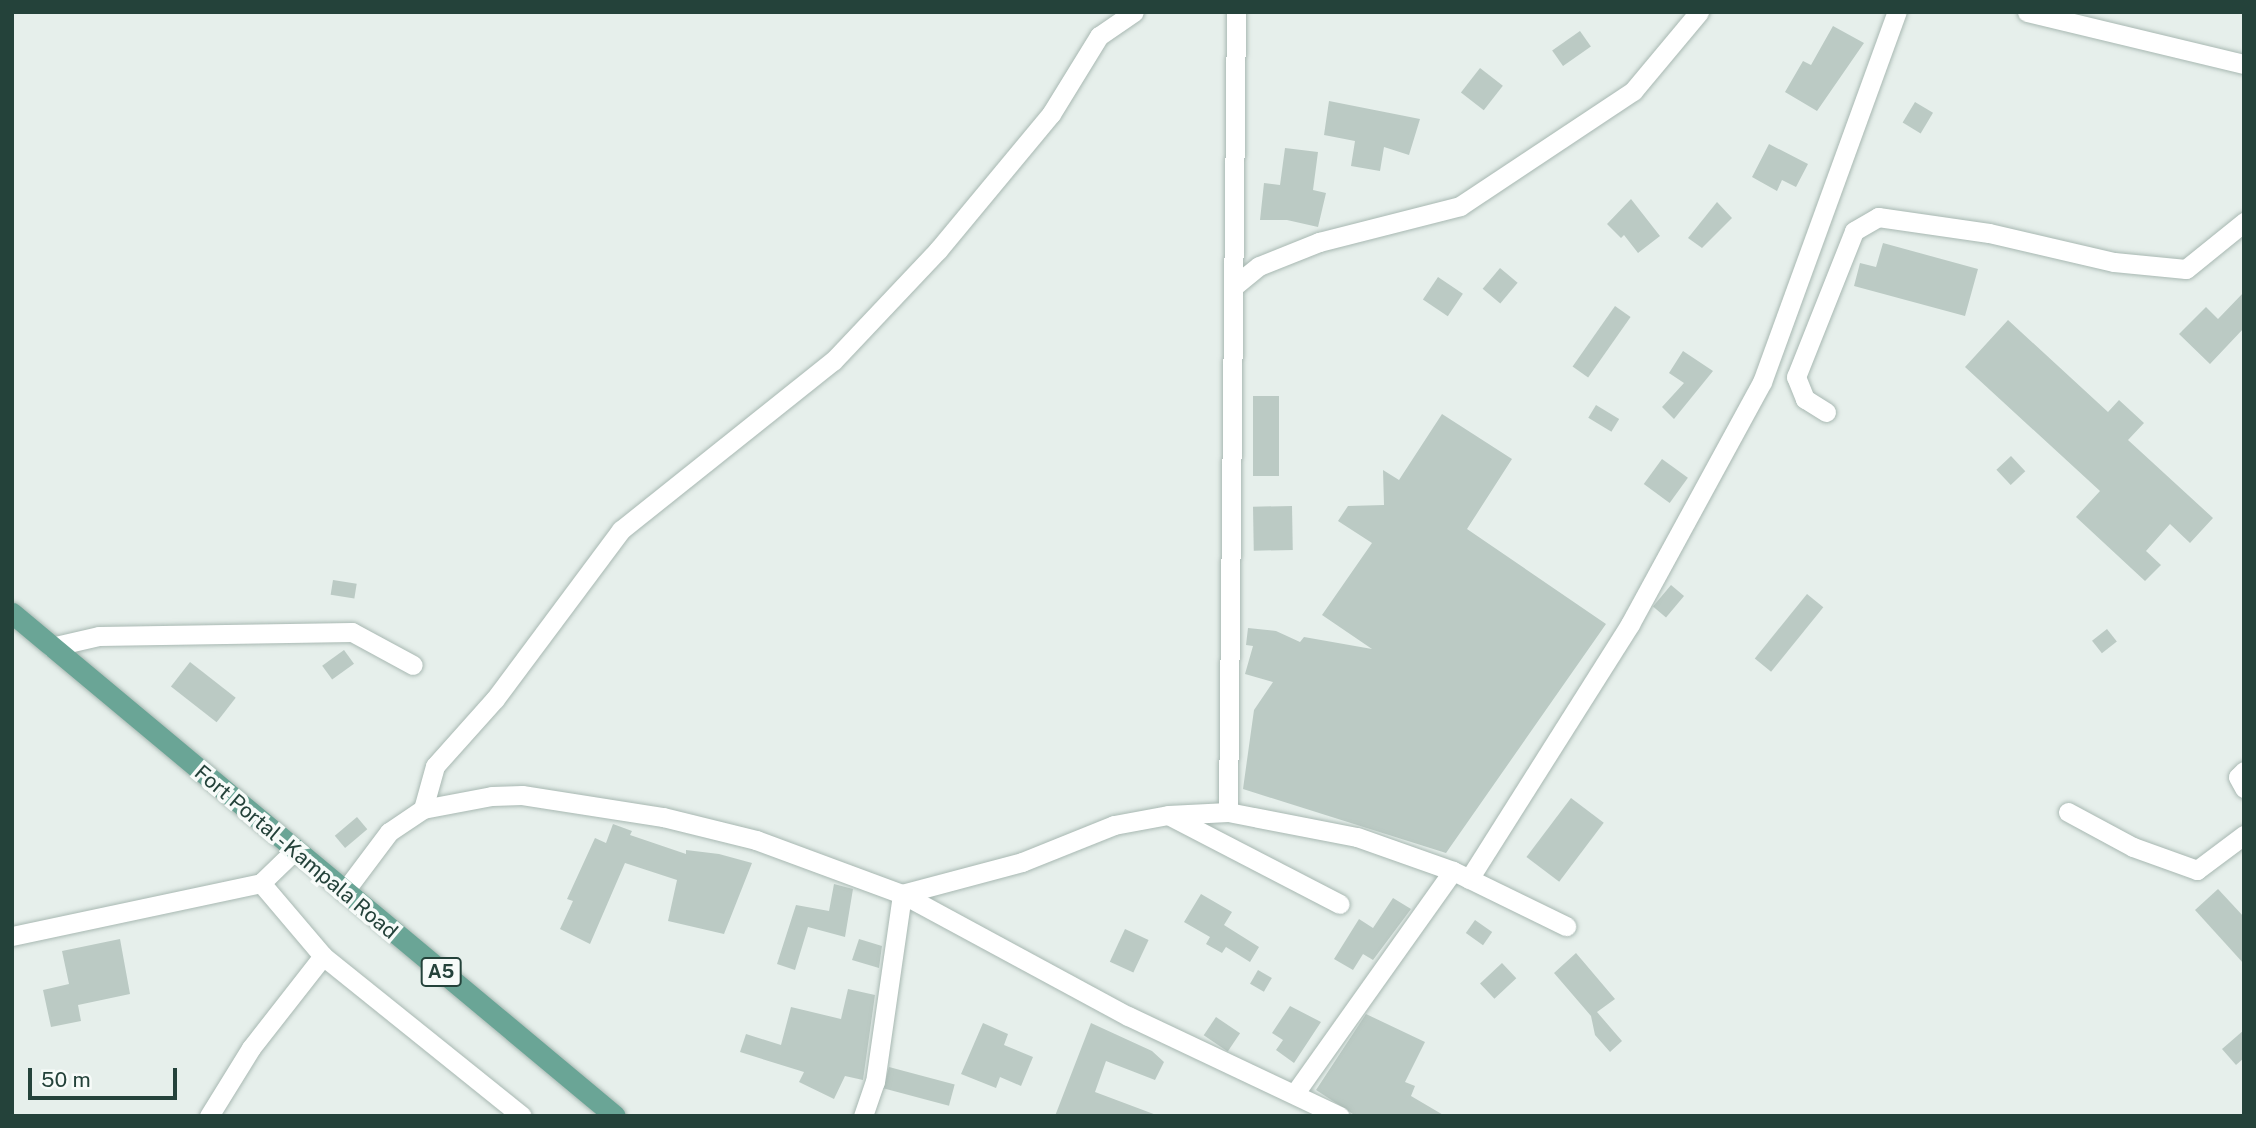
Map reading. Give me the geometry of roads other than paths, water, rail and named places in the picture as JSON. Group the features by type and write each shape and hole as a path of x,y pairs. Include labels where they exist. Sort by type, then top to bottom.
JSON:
{"main road":[{"name":"Fort Portal - Kampala Road","path":"12,613 267,829 614,1116"}],"street":[{"path":"423,809 435,766 495,699 621,530 833,360 937,250 1051,114 1099,36 1134,12"},
{"path":"1228,812 1236,12"},
{"path":"1233,288 1259,266 1319,242 1460,206 1633,91 1699,12"},
{"path":"1296,1093 1461,875 1630,624 1762,382 1898,12"},
{"path":"2027,12 2244,64"},
{"path":"1826,412 1805,399 1796,377 1854,231 1878,218 1989,233 2113,262 2186,269 2244,222"},
{"path":"51,647 99,636 352,632 413,665"},
{"path":"2244,771 2238,777 2244,788"},
{"path":"344,892 388,832 423,809 456,800 522,795 663,817 757,840 902,894 1128,1016 1340,1116"},
{"path":"902,894 1022,862 1114,825 1168,815 1228,812 1357,837 1461,875 1566,926"},
{"path":"2068,812 2133,848 2197,870 2244,835"},
{"path":"1168,815 1339,904"},
{"path":"12,936 261,883 294,851"},
{"path":"261,883 323,956 522,1116"},
{"path":"863,1116 875,1082 902,894"},
{"path":"217,1112 251,1048 323,956"}]}
